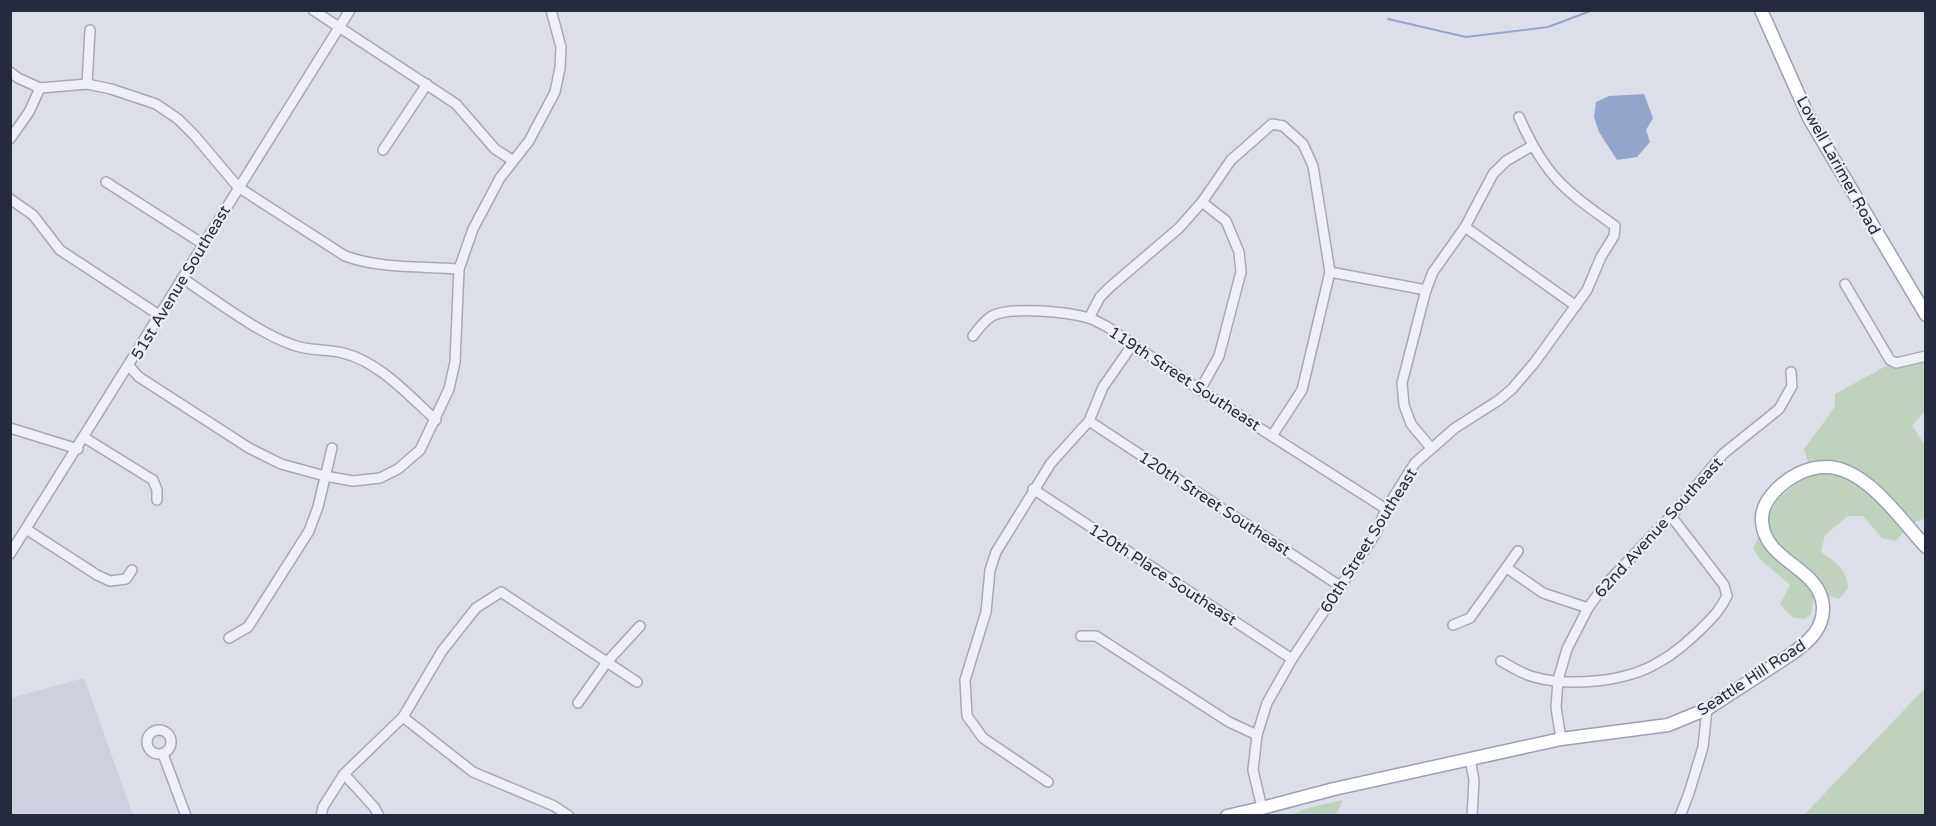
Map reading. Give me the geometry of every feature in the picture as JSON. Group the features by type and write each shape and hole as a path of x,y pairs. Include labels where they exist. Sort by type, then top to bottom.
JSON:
{"main road":[{"name":"Lowell Larimer Road","path":"1761,10 1809,118 1926,315"},
{"name":"Seattle Hill Road","path":"1227,816 1334,789 1561,739 1668,725 1707,709 1806,644 1818,630 1823,604 1815,585 1771,547 1762,527 1763,507 1774,492 1783,483 1814,467 1828,466 1864,481 1926,547"}],"street":[{"path":"313,10 456,104 495,149 512,160"},
{"name":"51st Avenue Southeast","path":"10,554 85,438 238,187 350,10"},
{"path":"129,366 140,377 249,448 281,464 353,481 380,478 398,468 420,450 449,389 455,362 459,269 473,229 512,160 529,141 555,92 560,68 561,46 551,10"},
{"path":"87,84 90,30"},
{"path":"10,72 40,88 87,84 111,89 156,104 178,119 195,136 238,187 345,256 361,262 383,265 459,269"},
{"path":"383,150 427,84"},
{"path":"10,139 29,112 40,88"},
{"path":"1431,448 1411,424 1404,405 1402,383 1426,290 1432,272 1465,227 1493,174 1506,161 1532,146 1519,117"},
{"path":"1089,318 1100,297 1179,228 1202,202 1231,160 1272,124 1283,126 1303,144 1313,166 1330,272 1302,390 1272,436"},
{"name":"60th Street Southeast","path":"1262,808 1253,770 1257,735 1267,703 1292,659 1376,533 1386,509 1415,464 1455,428 1512,389 1535,362 1587,290 1601,257 1614,236 1615,226 1570,194 1554,179 1532,146"},
{"path":"106,182 203,244"},
{"path":"10,199 33,215 60,250 159,315"},
{"path":"1200,390 1219,356 1240,272 1239,252 1226,221 1202,202"},
{"path":"1465,227 1576,306"},
{"path":"1330,272 1426,290"},
{"path":"182,278 269,334 293,345 343,353 368,363 436,420"},
{"path":"1845,284 1890,360 1896,363 1926,356"},
{"name":"119th Street Southeast","path":"973,336 981,325 993,316 1011,310 1047,311 1089,318 1106,326 1200,390 1386,509"},
{"path":"1048,782 983,738 967,716 965,680 986,612 990,570 996,552 1033,489 1051,464 1089,421 1103,387 1132,344"},
{"name":"62nd Avenue Southeast","path":"1561,739 1556,707 1558,680 1567,649 1588,608 1624,563 1671,516 1723,454 1779,409 1792,386 1791,372"},
{"name":"120th Street Southeast","path":"1089,421 1340,586"},
{"path":"10,428 78,449"},
{"path":"85,438 153,480 157,490 157,500"},
{"path":"229,638 248,627 309,531 318,507 332,448"},
{"name":"120th Place Southeast","path":"1033,489 1292,659"},
{"path":"1501,661 1534,677 1575,682 1602,680 1632,674 1658,663 1684,645 1721,609 1728,596 1724,585 1671,516"},
{"path":"26,529 110,581 126,579 132,570"},
{"path":"1453,625 1470,618 1518,551"},
{"path":"1507,568 1543,593 1588,608"},
{"path":"321,816 323,807 344,774 403,717 442,651 477,608 501,592 637,682"},
{"path":"578,703 607,662 640,626"},
{"path":"1081,636 1096,636 1228,722 1257,735"},
{"path":"1680,816 1703,747 1707,709"},
{"path":"403,717 472,772 554,806 569,816"},
{"path":"163,754 186,816"},
{"path":"1470,759 1474,780 1472,816"},
{"path":"344,774 374,807 379,816"},
{"path":"549,816 554,806"}],"shaded area":[{"path":"84,678 133,815 11,815 11,698"}],"green space":[{"path":"1925,362 1925,411 1912,426 1925,445 1926,516 1911,524 1896,541 1882,538 1863,516 1848,516 1825,535 1821,552 1843,571 1848,588 1839,599 1825,595 1814,597 1811,614 1805,619 1792,617 1780,604 1790,585 1760,559 1753,549 1773,507 1779,498 1799,481 1809,465 1804,449 1835,407 1835,394 1888,365 1899,368"},
{"path":"1925,688 1925,815 1804,815"},
{"path":"1343,800 1336,815 1291,815 1307,808"}],"water":[{"path":"1644,94 1653,118 1646,130 1650,142 1637,157 1617,160 1599,132 1594,117 1596,102 1609,96"}],"waterway":[{"path":"1388,19 1466,37 1548,27 1593,10"}]}
